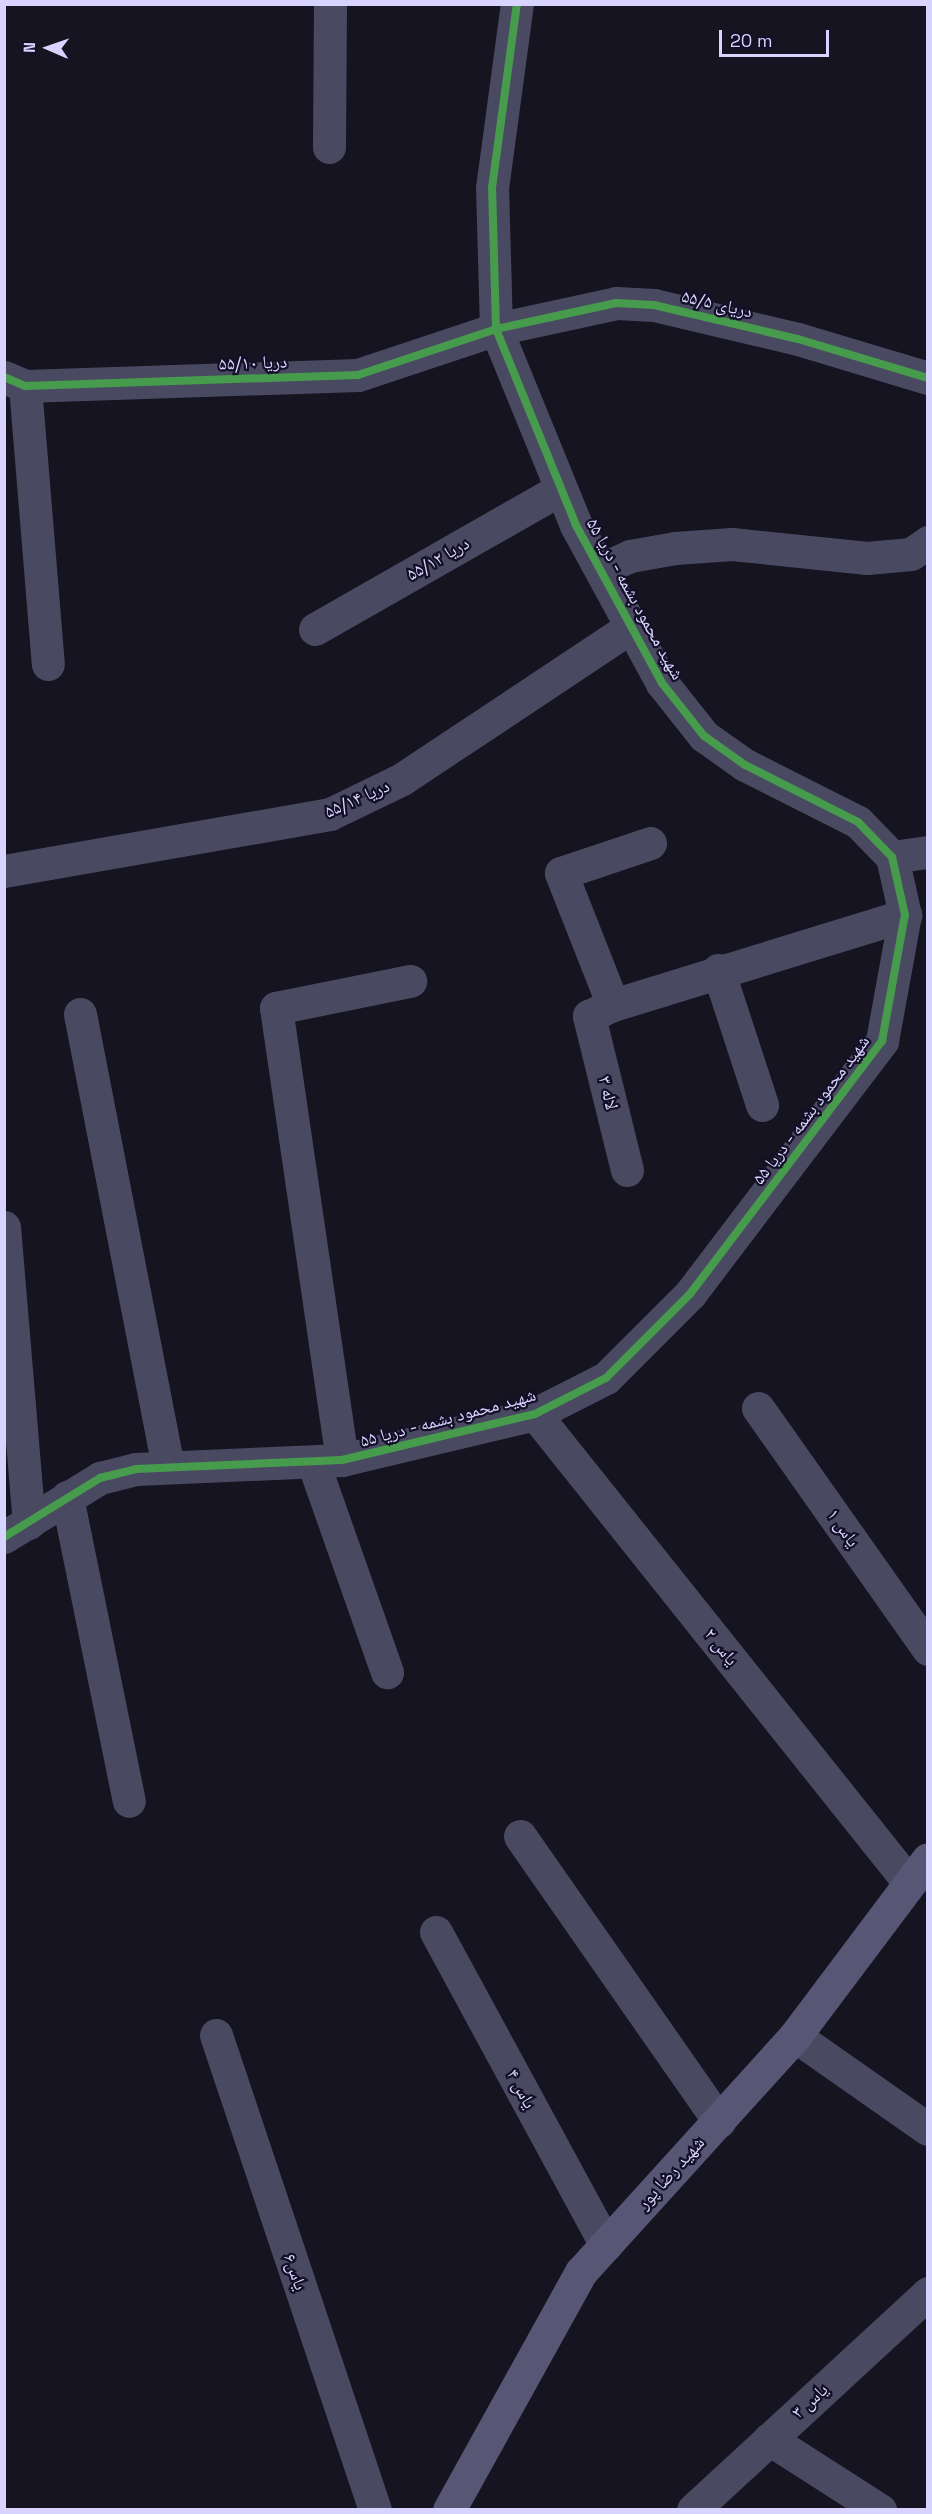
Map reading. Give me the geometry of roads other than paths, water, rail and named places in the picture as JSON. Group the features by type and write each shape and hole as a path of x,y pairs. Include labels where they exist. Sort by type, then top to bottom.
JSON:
{"street":[{"path":"329,147 330,4"},
{"name":"شهید محمود بشمه - دریا ۵۵","path":"17,1530 100,1478 168,1467 328,1461 535,1414 606,1378 642,1348 690,1294 856,1079 882,1041 905,915 892,857 858,822 745,765 704,736 662,683 560,489 496,329 492,188 517,4"},
{"name":"دریای ۵۵/۵","path":"496,329 584,307 654,305 927,378"},
{"name":"دریا ۵۵/۱۰","path":"15,381 358,375 496,329"},
{"path":"15,381 48,664"},
{"name":"دریا ۵۵/۱۲","path":"315,629 560,489"},
{"path":"601,569 630,555 675,548 732,544 867,558 911,554 927,543"},
{"name":"دریا ۵۵/۱۴","path":"4,872 330,814 402,779 631,627"},
{"name":"لاله ۳","path":"627,1170 601,1011 561,873 650,843"},
{"path":"892,857 927,852"},
{"path":"601,1011 718,970 905,915"},
{"path":"718,970 762,1105"},
{"path":"387,1672 328,1461 276,1008 410,981"},
{"path":"80,1014 168,1467"},
{"path":"4,1227 17,1530"},
{"name":"یاس ۱","path":"758,1408 927,1648"},
{"name":"یاس ۲","path":"535,1414 917,1869"},
{"path":"67,1497 129,1801"},
{"path":"520,1836 719,2121"},
{"name":"شهید رضا پور","path":"449,2510 581,2272 795,2036 917,1869"},
{"name":"یاس ۴","path":"436,1932 606,2246"},
{"name":"یاس۶","path":"216,2035 375,2510"},
{"path":"795,2036 926,2126"},
{"name":"یاس ۳","path":"693,2510 927,2293"},
{"path":"769,2439 880,2510"}]}
